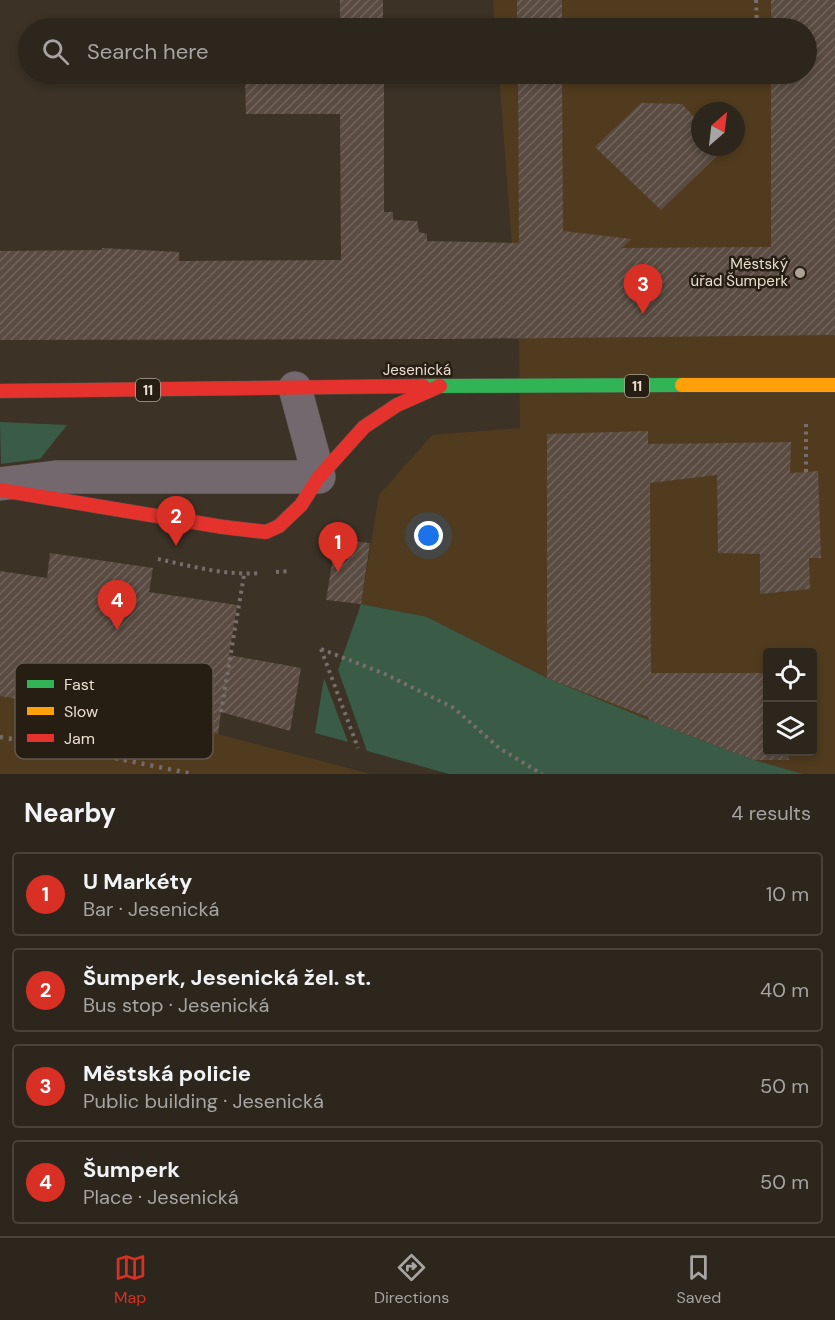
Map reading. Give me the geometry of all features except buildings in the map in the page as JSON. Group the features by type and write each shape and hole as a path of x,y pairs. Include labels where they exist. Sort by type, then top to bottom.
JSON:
{"main road":[{"name":"Jesenická","path":"0,391 835,385"},
{"path":"0,490 266,532 279,526 301,505 319,477 364,427 397,405 440,387"}],"street":[{"path":"0,483 56,477 319,477 295,388"}],"path":[{"path":"756,0 757,18"},
{"path":"806,413 806,472"},
{"path":"221,712 244,574"},
{"path":"358,748 321,649 385,674 453,708 499,748 542,774"}],"shaded area":[{"path":"493,0 835,0 835,774 803,774 754,760 547,678 427,617 361,604 379,495 432,435 520,428 519,339 500,84 817,84 817,18 494,18"},
{"path":"0,696 15,699 15,759 213,759 213,733 371,774 0,774"}],"green space":[{"path":"0,422 67,425 40,459 1,464"},
{"path":"361,604 427,617 547,678 754,760 803,774 449,774 367,751 338,670"},
{"path":"324,678 348,742 315,733"}],"railway":[{"path":"0,737 15,740"},
{"path":"119,759 193,774"}],"traffic: fast":[{"path":"423,386 682,385"}],"traffic: slow":[{"path":"682,385 835,385"}],"traffic: jam":[{"path":"0,391 423,386"},
{"path":"0,490 266,532 279,526 301,505 319,477 364,427 397,405 440,386"}],"place":[{"name":"Městský úřad Šumperk","path":"800,273"},
{"name":"Městská policie","path":"643,314"},
{"name":"Šumperk, Jesenická žel. st.","path":"176,546"},
{"name":"U Markéty","path":"338,572"},
{"name":"Šumperk","path":"117,630"}]}
